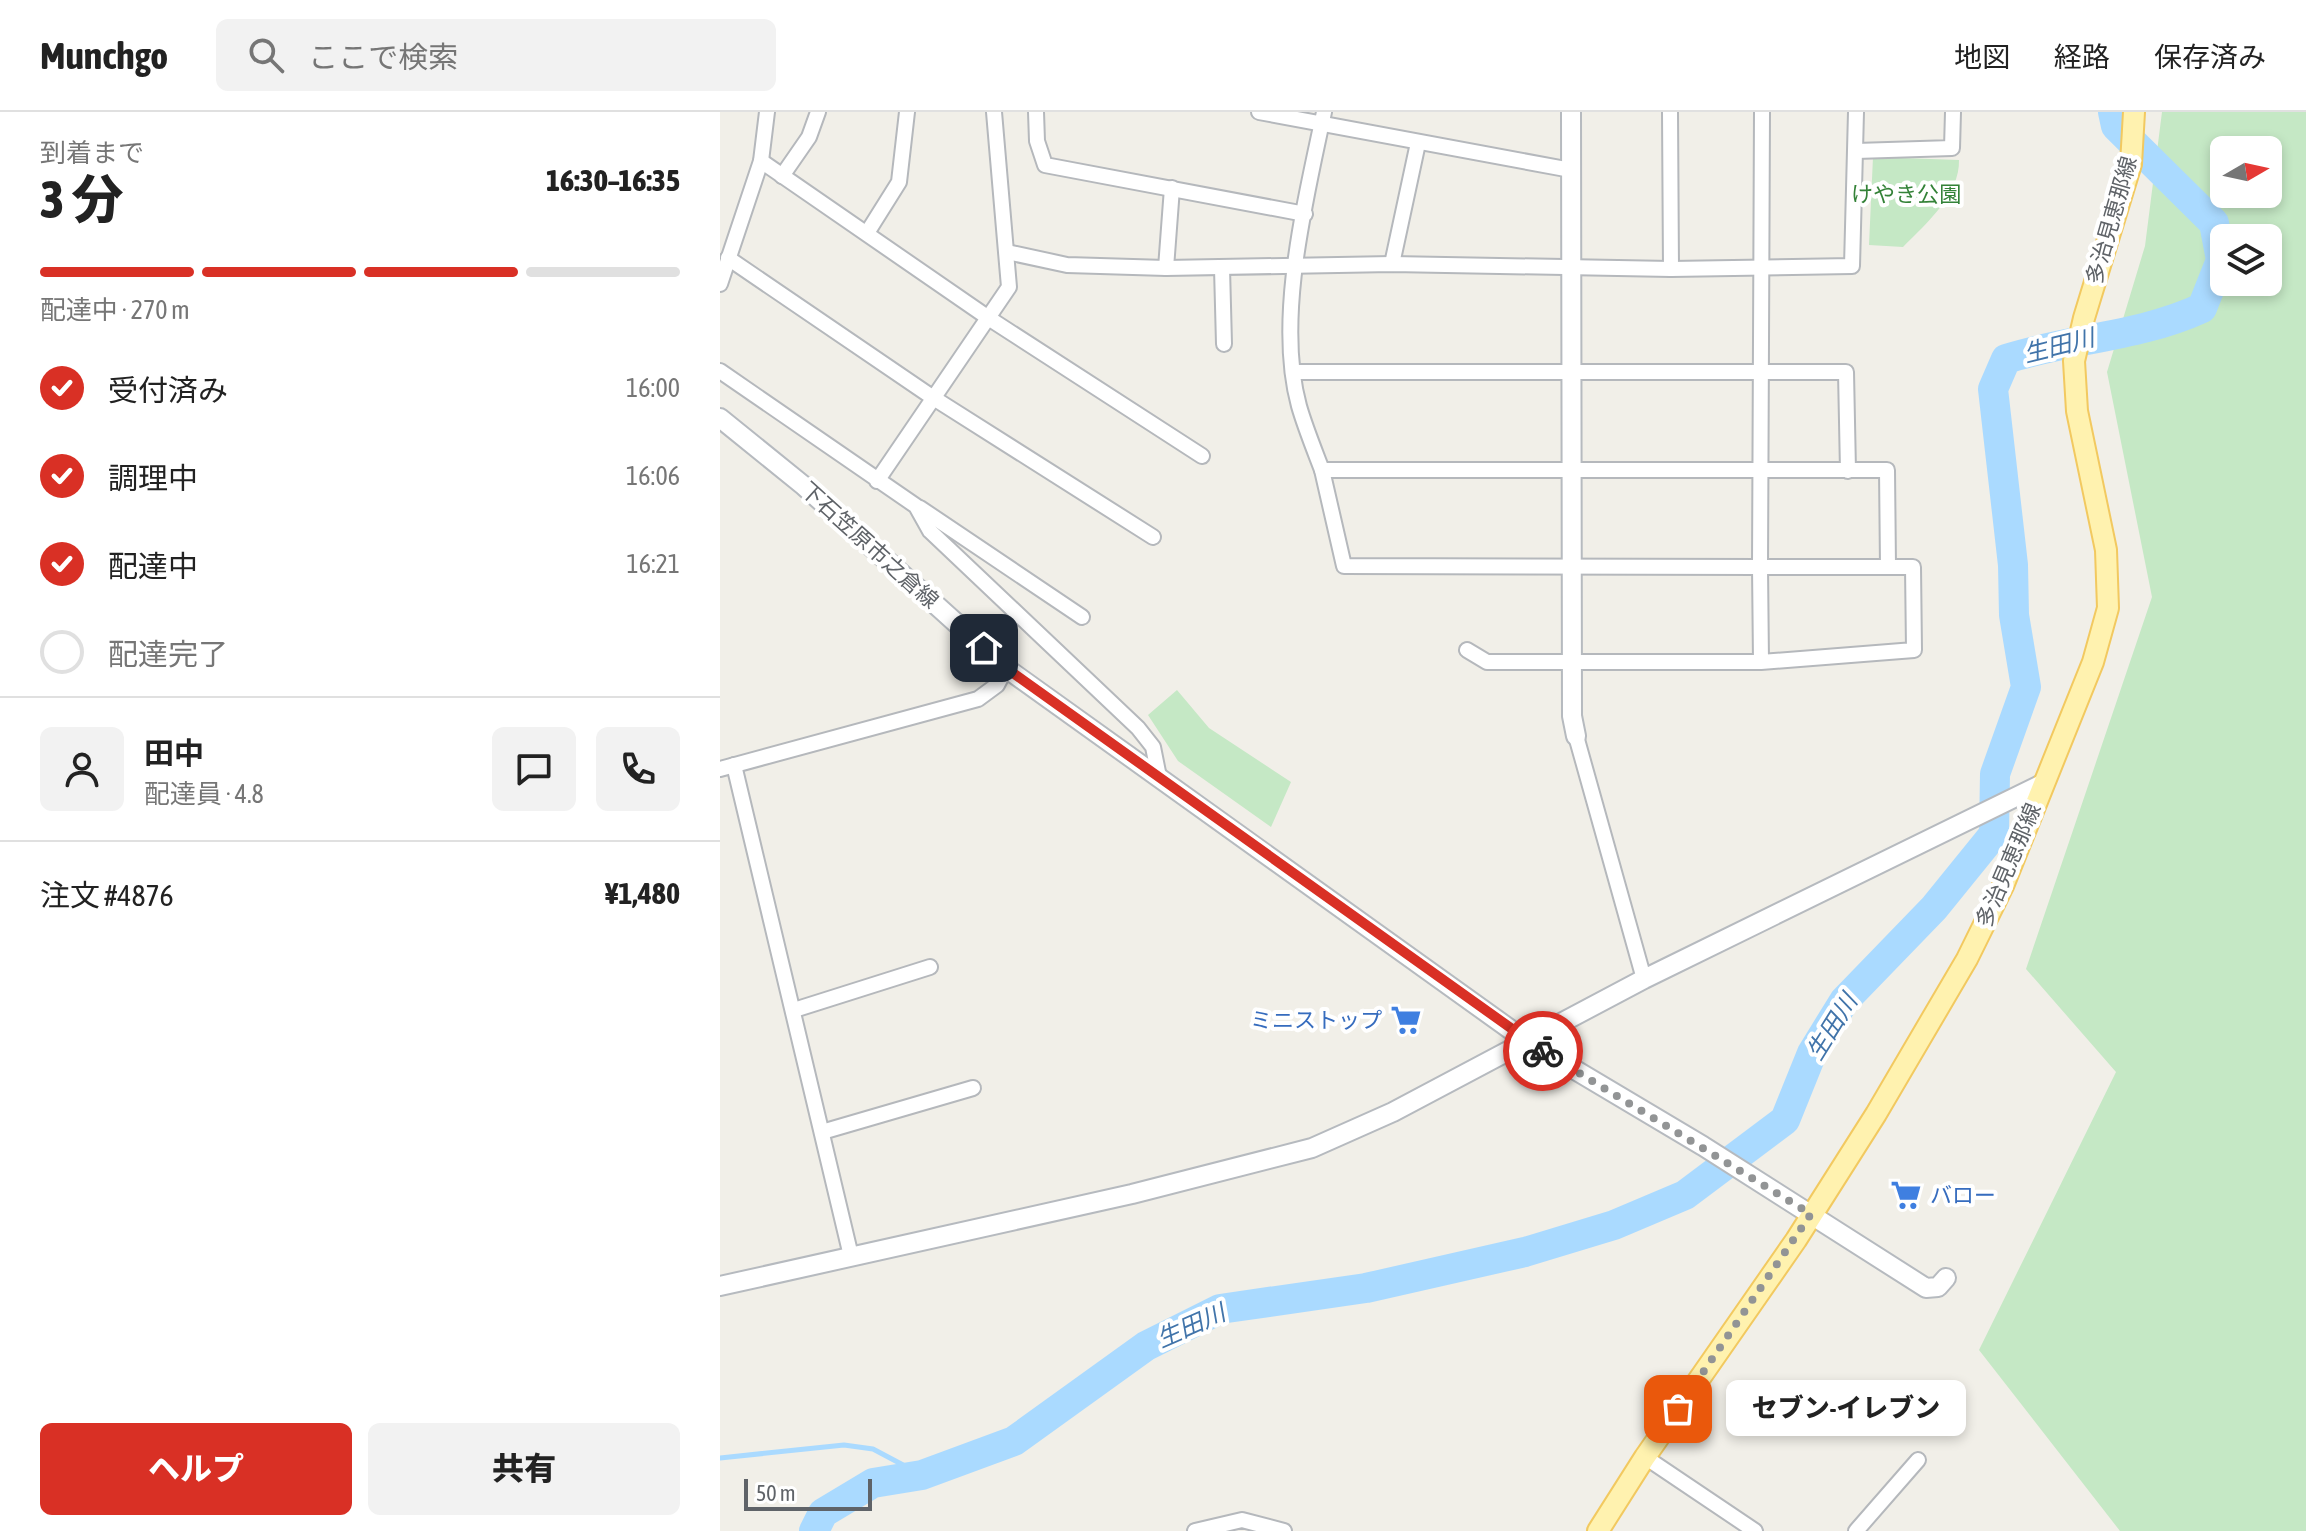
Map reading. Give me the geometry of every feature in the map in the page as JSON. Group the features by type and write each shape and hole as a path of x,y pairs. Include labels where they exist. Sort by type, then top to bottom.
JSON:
{"main road":[{"name":"多治見恵那線","path":"1598,1531 1876,1114 1967,959 2003,886 2093,662 2108,608 2106,550 2077,411 2074,361 2131,164 2134,113"}],"street":[{"path":"720,284 761,161 767,112"},
{"path":"782,176 809,137 818,112"},
{"path":"867,233 899,182 907,112"},
{"path":"877,481 1009,287 994,112"},
{"path":"1036,112 1037,141 1045,165 1305,214"},
{"path":"1259,112 1323,118 1418,143 1571,170"},
{"path":"1571,112 1574,373 1572,716 1644,979"},
{"path":"1670,112 1671,269"},
{"path":"1761,662 1762,112"},
{"path":"1007,252 1067,265 1166,268 1392,264 1671,269 1852,266 1856,112"},
{"path":"1856,151 1952,148 1953,112"},
{"path":"1323,118 1292,267 1293,372 1298,405 1322,470 1344,566 1913,567 1914,650 1761,662 1487,662 1467,650"},
{"path":"1392,264 1418,143"},
{"path":"761,161 990,319 1202,456"},
{"path":"1166,268 1172,188"},
{"path":"728,258 932,397 1153,537"},
{"path":"1222,268 1224,344"},
{"path":"720,371 877,481 1082,617"},
{"path":"1293,372 1846,372 1848,471"},
{"name":"下石笠原市之倉線","path":"720,418 804,486 1006,668 1525,1040 1703,1146 1926,1288 1938,1287 1946,1278"},
{"path":"1322,470 1887,470 1888,566"},
{"path":"916,506 930,531 1138,728 1153,747 1159,777"},
{"path":"851,1256 794,1010 727,767 978,699 997,685 1006,668"},
{"path":"720,1286 1132,1194 1312,1148 1393,1112 1644,979 1967,818 2042,784"},
{"path":"794,1010 930,967"},
{"path":"822,1132 973,1088"},
{"path":"1645,1457 1755,1531"},
{"path":"1856,1531 1918,1460"},
{"path":"1195,1531 1242,1520 1284,1531"}],"green space":[{"path":"2162,112 2306,112 2306,1531 2120,1531 1979,1350 2116,1072 2026,969 2152,597 2107,372 2145,246"},
{"name":"けやき公園","path":"1873,157 1959,160 1958,173 1948,196 1903,247 1869,245"},
{"path":"1177,690 1209,728 1291,782 1271,827 1178,761 1148,715"}],"waterway":[{"name":"生田川","path":"814,1531 823,1513 873,1483 922,1475 1014,1441 1146,1346 1220,1309 1366,1288 1525,1252 1614,1225 1685,1195 1785,1120 1812,1053 1844,1001 1934,908 1994,834 1995,774 2026,687 2014,615 2013,565 1993,389 2006,359 2154,325 2202,308 2221,260 2214,223 2116,126 2113,112"},
{"path":"720,1458 844,1445 873,1449 922,1475"}],"way so far":[{"path":"1543,1051 1811,1214 1678,1409"}],"place":[{"name":"ミニストップ","path":"1406,1020"},
{"name":"バロー","path":"1906,1195"},
{"name":"セブン-イレブン","path":"1678,1409"}],"route":[{"path":"984,648 1006,668 1543,1051"}]}
